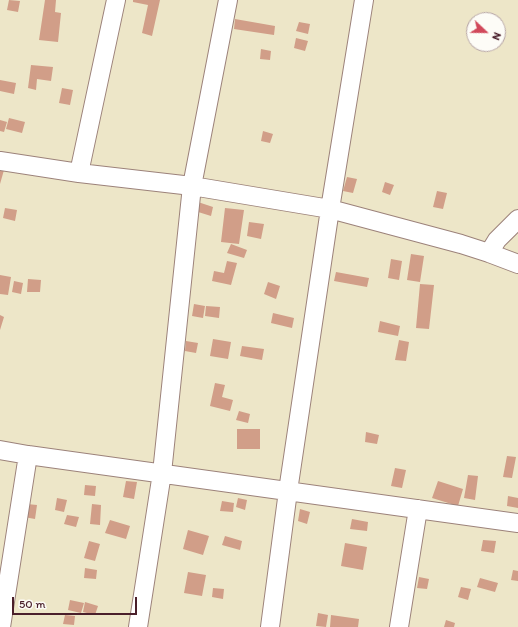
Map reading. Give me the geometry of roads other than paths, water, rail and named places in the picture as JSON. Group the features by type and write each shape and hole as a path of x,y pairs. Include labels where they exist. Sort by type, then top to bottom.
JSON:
{"street":[{"path":"79,173 116,0"},
{"path":"138,627 162,473 192,186 228,0"},
{"path":"270,627 288,492 330,209 364,0"},
{"path":"0,161 79,173 192,186 330,209 461,244 518,264"},
{"path":"489,253 497,240 518,218"},
{"path":"0,450 288,492 518,523"},
{"path":"1,627 28,455"},
{"path":"400,627 418,509"}]}
